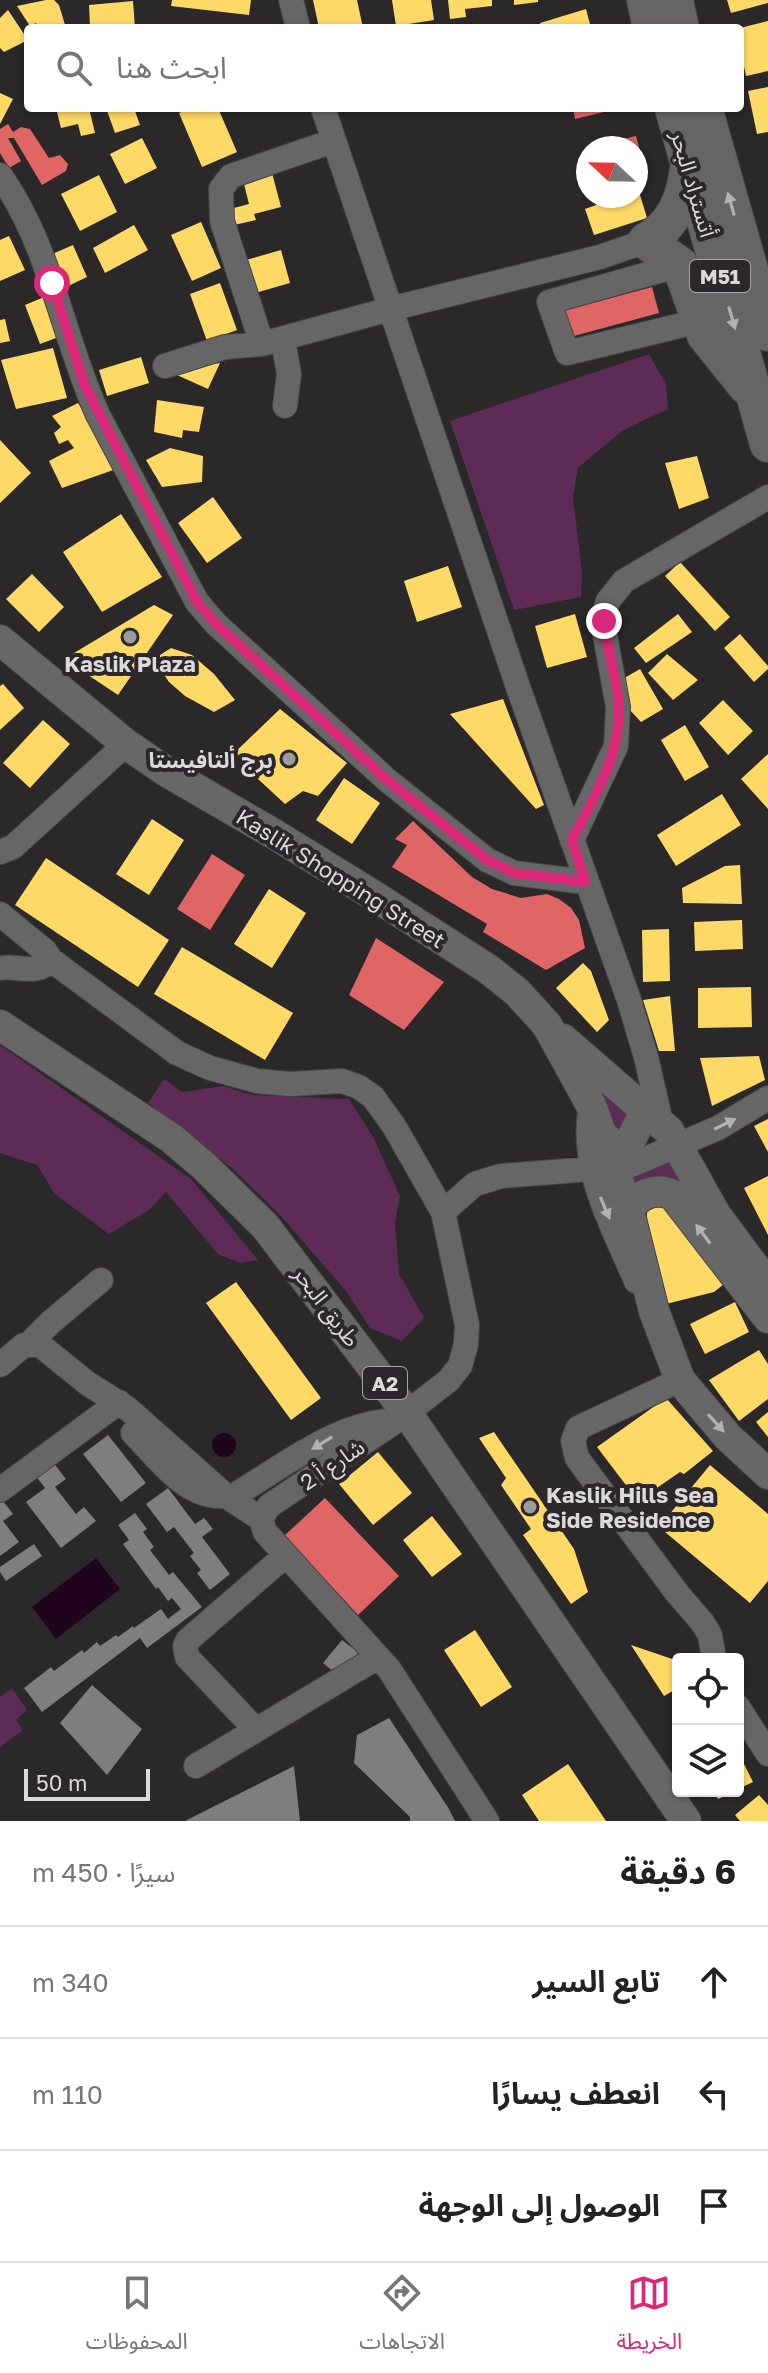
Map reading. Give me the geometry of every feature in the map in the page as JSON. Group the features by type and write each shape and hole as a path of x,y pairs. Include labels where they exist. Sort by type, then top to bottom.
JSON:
{"highway":[{"path":"645,0 650,24"},
{"path":"675,0 680,24"},
{"name":"أتستراد البحر","path":"674,112 768,444"},
{"name":"أتستراد البحر","path":"705,112 768,333"},
{"path":"689,167 685,193 675,216 661,233 646,241 680,265 705,335 756,398"}],"main road":[{"name":"Kaslik Shopping Street","path":"0,640 126,744 167,772 363,889 488,969 517,992 547,1025 595,1118 603,1171 629,1211 654,1311 680,1380 728,1437 768,1474"},
{"name":"طريق البحر","path":"0,1025 171,1138 225,1185 292,1259 686,1821"},
{"path":"547,1025 662,1126 716,1215 756,1271 768,1318"},
{"path":"595,1118 614,1146 628,1145 662,1126"},
{"path":"629,1211 634,1201 654,1191 665,1191 756,1271"}],"street":[{"path":"291,0 297,24"},
{"path":"324,112 585,882 629,1000 662,1126"},
{"path":"285,406 289,374 272,342 222,221 221,189 231,176 333,141"},
{"path":"0,175 22,209 46,266 84,384 98,415 197,602 216,624 387,780 487,860 514,873 585,882"},
{"path":"165,366 225,347 272,342 600,257 646,241"},
{"path":"680,265 549,302 567,353 699,321"},
{"path":"572,840 609,765 618,735 617,689 605,635 604,614 608,601 624,581 768,497"},
{"path":"0,852 13,847 126,744"},
{"name":"شارع أ 2","path":"0,914 45,951 51,960 177,1053 210,1068 257,1081 290,1084 342,1081 368,1093 380,1104 394,1126 443,1212 467,1325 466,1344 456,1373 401,1417 269,1506 261,1519"},
{"path":"0,968 35,970 51,960"},
{"path":"443,1212 470,1187 501,1176 603,1171 662,1126 738,1117 768,1098"},
{"path":"603,1171 640,1289 654,1311"},
{"path":"0,1365 19,1348 30,1343 101,1280"},
{"path":"30,1343 44,1348 228,1497 261,1519 265,1532 398,1682 487,1821"},
{"path":"680,1380 578,1428 573,1441 577,1458 702,1622 710,1635 713,1653"},
{"path":"0,1490 114,1406"},
{"path":"228,1497 335,1435 364,1424 401,1417"},
{"path":"256,1730 187,1657 185,1646 188,1640 286,1555"},
{"path":"196,1766 378,1657"},
{"path":"744,1716 768,1754"}],"shaded area":[{"path":"649,354 666,384 668,409 623,430 578,468 573,497 582,573 581,597 514,610 450,421"},
{"path":"0,1045 191,1179 258,1260 240,1263 218,1254 166,1192 149,1210 109,1234 55,1194 37,1165 0,1153"},
{"path":"164,1079 182,1092 223,1086 252,1095 349,1099 373,1137 400,1196 395,1223 399,1274 424,1318 402,1341 370,1328 346,1291 280,1215 233,1169 148,1103"},
{"path":"584,1082 631,1113 621,1140"},
{"path":"660,1157 670,1162 730,1250 635,1189 626,1172"},
{"path":"224,1433 235,1440 236,1445 229,1456 224,1457 213,1450 212,1445 219,1434"},
{"path":"96,1558 120,1589 56,1639 32,1607"},
{"path":"12,1688 27,1710 16,1720 23,1730 0,1747 0,1697"}],"building: سكن":[{"path":"54,0 59,5 65,24 29,24 17,6"},
{"path":"172,0 251,0 249,15 171,6"},
{"path":"313,0 357,0 362,24 318,24"},
{"path":"392,0 431,0 434,20 396,24"},
{"path":"448,0 492,0 492,6 465,9 466,17 450,19"},
{"path":"514,0 538,0 538,2 514,5"},
{"path":"727,0 768,0 768,3 731,13"},
{"path":"133,1 135,24 90,24 89,5"},
{"path":"586,9 590,24 540,24"},
{"path":"8,10 24,34 24,42 4,52 0,48 0,18"},
{"path":"768,21 768,71 746,76 744,27"},
{"path":"768,87 768,132 757,134 748,91"},
{"path":"0,93 13,99 0,124"},
{"path":"57,112 90,112 95,133 81,136 78,124 61,128"},
{"path":"107,112 135,112 140,125 115,133"},
{"path":"220,112 237,152 202,167 179,113"},
{"path":"142,138 157,168 125,184 110,154"},
{"path":"271,169 281,207 254,214 256,220 234,225 230,209 249,204 242,176"},
{"path":"99,175 117,212 80,231 61,194"},
{"path":"644,208 647,218 594,235 585,209"},
{"path":"201,222 221,268 192,281 171,235"},
{"path":"134,225 148,250 105,273 93,248"},
{"path":"9,236 25,270 0,281 0,240"},
{"path":"73,245 87,277 64,288 50,255"},
{"path":"281,250 290,283 255,293 246,260"},
{"path":"220,283 237,330 207,341 190,294"},
{"path":"49,295 64,335 40,344 25,305"},
{"path":"5,319 10,341 0,343 0,320"},
{"path":"53,348 67,398 16,409 1,360"},
{"path":"141,357 149,383 107,396 99,370"},
{"path":"220,363 208,389 168,371"},
{"path":"157,400 204,407 199,432 183,430 182,438 154,432"},
{"path":"78,403 119,468 62,488 49,461 74,448 68,440 59,444 54,433 61,427 52,416"},
{"path":"0,440 31,473 0,503"},
{"path":"170,448 203,456 202,482 162,487 146,460"},
{"path":"697,456 709,498 679,509 665,463"},
{"path":"213,497 242,538 207,563 178,523"},
{"path":"121,514 162,577 102,612 63,552"},
{"path":"680,562 730,617 715,631 665,576"},
{"path":"448,566 462,607 417,622 404,581"},
{"path":"32,574 64,607 39,632 6,599"},
{"name":"Kaslik Plaza","path":"154,605 173,615 118,695 64,659"},
{"path":"575,614 587,657 547,668 535,626"},
{"path":"678,614 692,632 646,663 634,648"},
{"path":"740,634 768,666 754,682 724,648"},
{"path":"171,648 192,655 214,674 235,700 214,712 185,696 169,682 159,667 160,655"},
{"path":"667,654 698,680 673,700 648,673"},
{"path":"640,669 663,709 641,722 629,709 621,680"},
{"path":"3,684 24,708 0,730 0,686"},
{"path":"503,699 544,805 536,809 450,714"},
{"path":"723,700 753,731 728,755 699,723"},
{"name":"برج ألتافيستا","path":"280,709 347,763 318,796 303,791 285,804 232,755"},
{"path":"43,720 70,744 30,788 3,763"},
{"path":"685,725 709,767 685,781 661,740"},
{"path":"768,754 768,809 741,779"},
{"path":"344,778 380,803 352,844 316,820"},
{"path":"722,794 741,825 676,866 657,835"},
{"path":"152,819 184,840 149,895 116,874"},
{"path":"46,858 169,940 138,987 15,905"},
{"path":"740,865 742,904 683,903 682,888 725,866"},
{"path":"269,889 306,913 272,968 234,944"},
{"path":"742,920 743,949 695,951 694,922"},
{"path":"669,929 670,981 643,982 642,930"},
{"path":"182,947 293,1013 265,1060 154,994"},
{"path":"583,963 591,971 609,1020 597,1032 556,988"},
{"path":"751,987 752,1027 698,1028 698,988"},
{"path":"670,996 675,1051 659,1051 643,1000"},
{"path":"759,1056 765,1080 712,1106 700,1058"},
{"path":"768,1119 768,1152 754,1126"},
{"path":"768,1176 768,1235 744,1188"},
{"path":"658,1198 729,1280 714,1292 666,1304 647,1222 647,1211"},
{"path":"236,1282 321,1398 291,1420 206,1303"},
{"path":"735,1302 749,1332 705,1354 690,1324"},
{"path":"759,1350 768,1364 768,1399 739,1421 709,1380"},
{"path":"666,1398 713,1451 684,1474 680,1472 638,1501 597,1447"},
{"path":"768,1412 768,1437 756,1422"},
{"name":"Kaslik Hills Sea Side Residence","path":"494,1432 574,1549 588,1592 571,1604 523,1535 531,1529 501,1485 506,1478 479,1438"},
{"path":"378,1452 412,1493 373,1525 339,1484"},
{"path":"710,1465 768,1514 768,1581 750,1603 659,1527"},
{"path":"432,1516 462,1554 432,1577 403,1540"},
{"path":"475,1630 512,1687 481,1707 444,1650"},
{"path":"631,1645 672,1659 672,1691 664,1696"},
{"path":"568,1764 606,1821 539,1821 522,1795"},
{"path":"744,1764 753,1782 744,1786"},
{"path":"759,1795 768,1805 768,1821 740,1821 735,1815"}],"building: متاجر":[{"path":"574,112 604,112 575,119"},
{"path":"8,124 13,132 21,127 30,129 49,158 60,155 68,164 66,171 42,185 14,138 8,138 21,161 9,168 0,153 0,129"},
{"path":"652,287 659,313 570,337 563,311"},
{"path":"413,821 472,877 492,889 521,898 547,894 559,899 571,908 579,920 585,948 546,970 483,932 487,924 392,867 407,845 395,839"},
{"path":"212,854 245,875 210,930 177,909"},
{"path":"376,938 444,982 404,1030 349,995"},
{"path":"325,1498 399,1576 358,1615 284,1536"}],"building: أخرى":[{"path":"108,1435 146,1483 121,1502 83,1454"},
{"path":"52,1461 66,1479 55,1487 76,1514 84,1507 96,1521 61,1548 26,1502 45,1488 35,1475"},
{"path":"168,1488 195,1524 204,1518 213,1529 202,1537 230,1574 210,1590 197,1573 201,1570 190,1556 194,1553 174,1527 167,1532 146,1504"},
{"path":"0,1497 13,1514 3,1521 19,1542 0,1556"},
{"path":"135,1513 147,1529 143,1532 154,1547 150,1550 169,1575 173,1572 202,1607 147,1648 140,1638 42,1712 24,1688 51,1667 54,1671 82,1650 84,1653 97,1642 100,1646 116,1635 118,1637 161,1609 168,1619 181,1609 172,1598 168,1601 158,1587 156,1589 123,1544 129,1540 118,1525"},
{"path":"34,1544 42,1556 6,1581 0,1567"},
{"path":"342,1640 359,1653 340,1677 323,1663"},
{"path":"92,1685 142,1729 107,1775 60,1723"},
{"path":"389,1718 455,1821 410,1821 410,1817 354,1763 357,1735"},
{"path":"294,1766 300,1821 185,1821"}],"place":[{"name":"Kaslik Plaza","path":"130,637"},
{"name":"برج ألتافيستا","path":"289,759"},
{"name":"Kaslik Hills Sea Side Residence","path":"530,1507"}],"route":[{"path":"52,283 84,384 98,415 197,602 216,624 387,780 496,866 532,877 585,882 572,840 609,765 616,746 619,722 617,689 604,621"}]}
